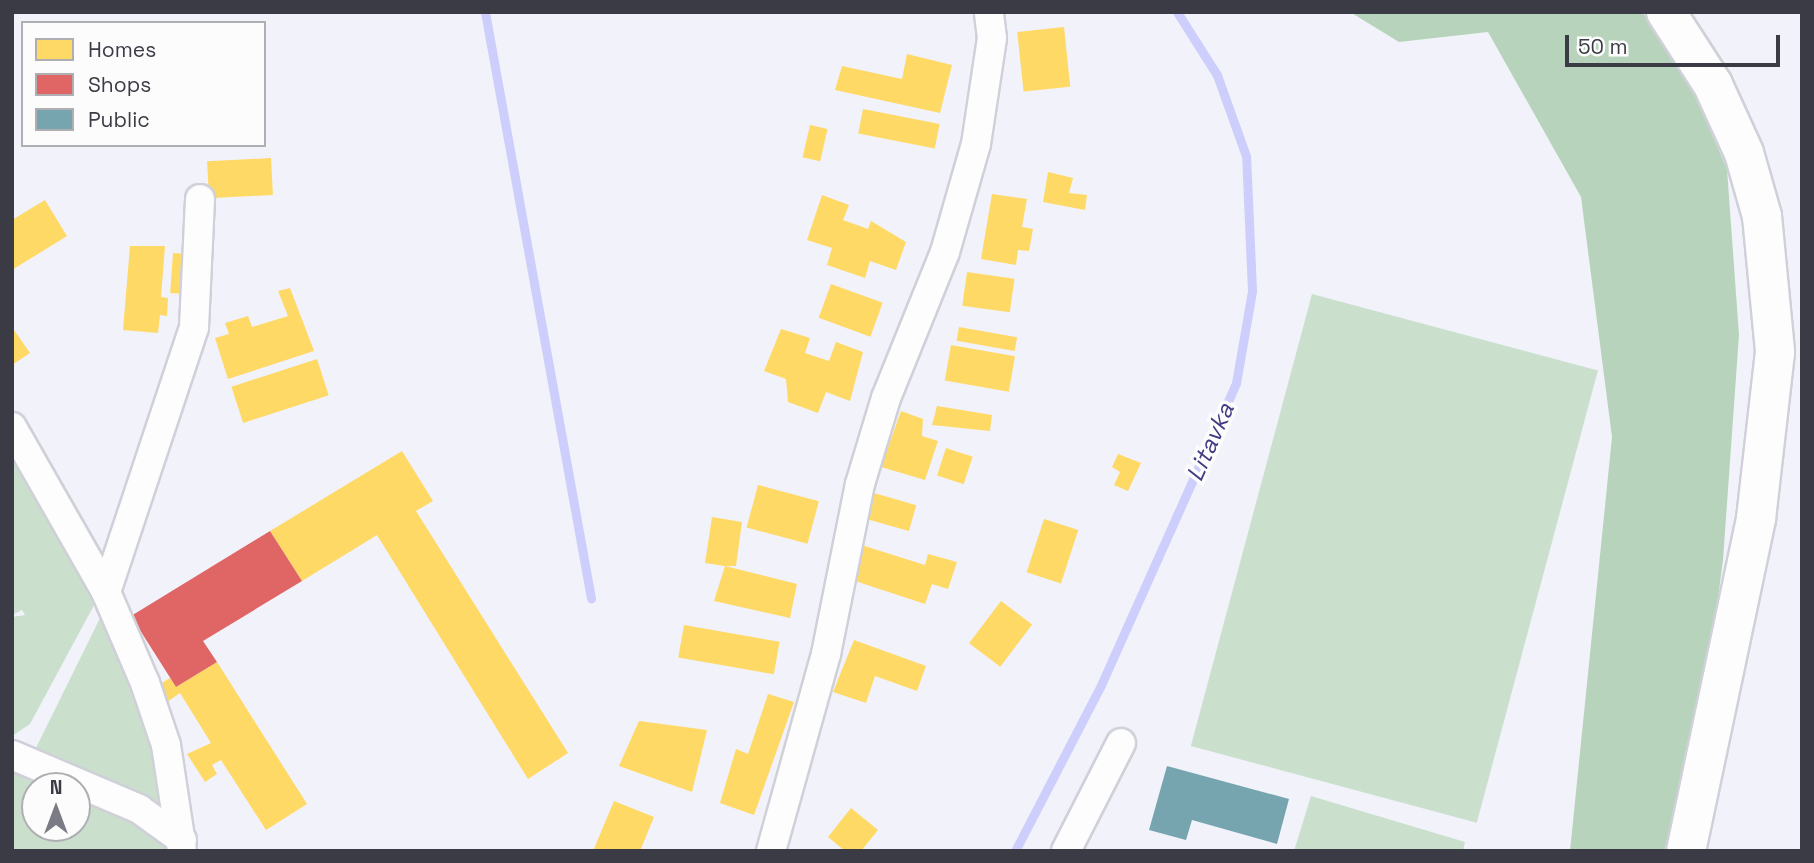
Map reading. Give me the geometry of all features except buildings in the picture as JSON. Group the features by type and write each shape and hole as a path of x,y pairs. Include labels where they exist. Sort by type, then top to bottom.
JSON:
{"main road":[{"path":"1666,12 1713,85 1744,153 1762,216 1775,352 1773,413 1756,519 1686,851"}],"street":[{"path":"771,851 826,654 860,484 886,398 945,252 976,144 992,38 989,12"},
{"path":"106,592 194,327 200,199"},
{"path":"12,428 106,592 166,745 182,845"},
{"path":"1066,851 1121,743"},
{"path":"12,755 139,809 182,845"}],"green space":[{"path":"1350,12 1642,12 1677,54 1727,169 1739,335 1723,560 1706,690 1664,851 1570,851 1612,437 1581,197 1488,32 1399,42"},
{"path":"1312,294 1598,371 1477,823 1191,746"},
{"path":"12,436 100,594 30,724 12,736 12,617 25,615 22,610 12,615"},
{"path":"106,606 142,686 178,830 91,787 91,772 60,772 31,758"},
{"path":"12,763 34,772 21,772 21,842 91,842 91,796 136,815 174,851 12,851"},
{"path":"1311,796 1465,842 1463,851 1294,851"}],"waterway":[{"path":"485,12 591,598"},
{"name":"Litavka","path":"1015,851 1101,685 1236,383 1252,291 1246,156 1217,75 1177,12"}]}
